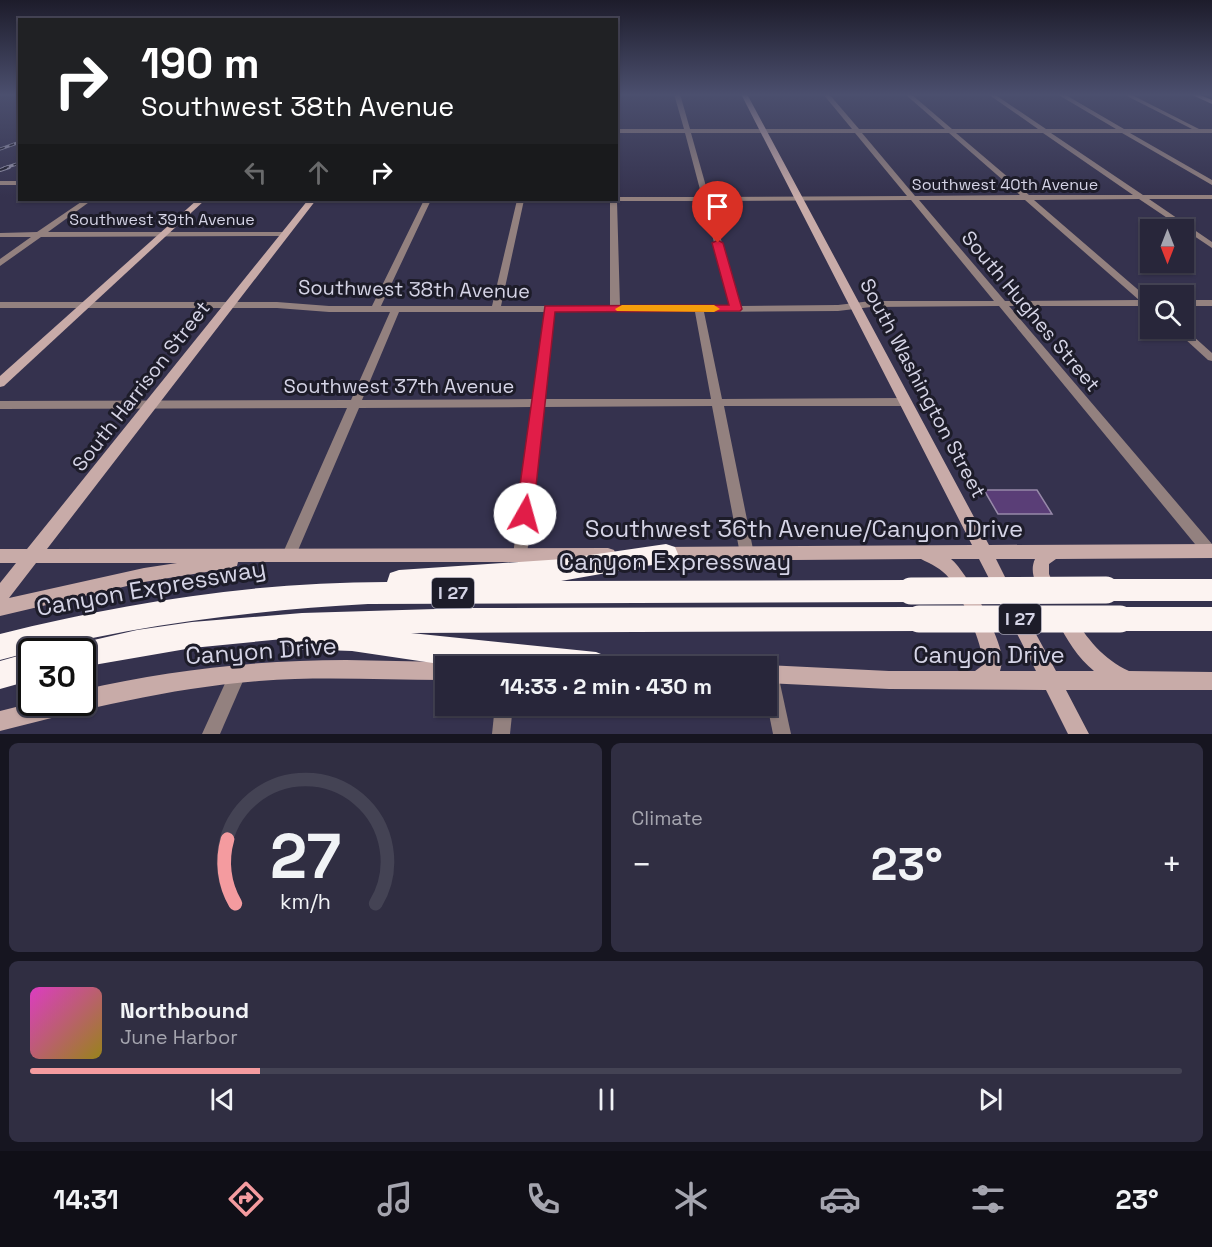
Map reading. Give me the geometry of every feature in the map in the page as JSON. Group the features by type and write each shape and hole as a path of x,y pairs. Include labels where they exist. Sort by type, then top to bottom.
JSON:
{"highway":[{"path":"286,596 380,582 563,570 666,554"},
{"name":"Canyon Expressway","path":"0,647 105,621 208,604 286,596 368,593 1212,590"},
{"name":"I 27","path":"96,651 134,642 212,631 371,621 1212,619"},
{"path":"212,631 352,638 488,656"},
{"path":"0,675 18,670"}],"main road":[{"name":"South Washington Street","path":"762,128 1079,734"},
{"path":"0,382 200,201"},
{"name":"South Harrison Street","path":"0,596 311,201"},
{"name":"Southwest 36th Avenue/Canyon Drive","path":"289,555 1210,551"},
{"path":"1057,552 1043,558 1040,571 1082,648 1108,671 1128,680 1141,682"},
{"path":"916,553 937,558 955,573 989,643 993,653 990,671 984,677 974,680"},
{"path":"144,575 150,564 150,555"},
{"path":"0,556 289,555"},
{"path":"0,608 144,575 188,567 289,555"},
{"name":"Canyon Drive","path":"96,696 238,674 287,670 435,671"},
{"name":"Canyon Drive","path":"777,674 889,680 1212,681"},
{"path":"0,722 22,716"}],"street":[{"name":"South Hughes Street","path":"855,128 1210,551"},
{"path":"948,128 1140,295"},
{"path":"1040,128 1212,246"},
{"path":"1118,128 1212,183"},
{"path":"1195,128 1212,138"},
{"path":"618,131 1212,130"},
{"path":"687,131 736,309"},
{"path":"0,183 18,183"},
{"name":"Southwest 40th Avenue","path":"618,199 1212,197"},
{"path":"0,263 87,201"},
{"path":"375,309 427,201"},
{"path":"496,309 520,201"},
{"path":"615,201 615,309"},
{"name":"Southwest 39th Avenue","path":"0,235 284,234"},
{"path":"1194,303 1212,303"},
{"name":"Southwest 38th Avenue","path":"0,305 229,305 375,309 736,309 838,308 871,304 1140,304"},
{"path":"289,555 396,309"},
{"path":"520,555 549,309"},
{"path":"699,309 747,554"},
{"path":"1190,339 1212,358"},
{"name":"Southwest 37th Avenue","path":"0,405 906,402"},
{"path":"212,734 238,674"},
{"path":"777,713 782,734"},
{"path":"501,734 503,716"}],"building":[{"path":"984,490 1037,490 1052,514 998,514"}],"railway":[{"path":"0,149 18,143"},
{"path":"4,168 18,164"},
{"path":"0,170 9,167"}],"slow traffic":[{"path":"622,309 714,309"}],"route":[{"path":"525,514 549,309 736,309 718,243"}]}
